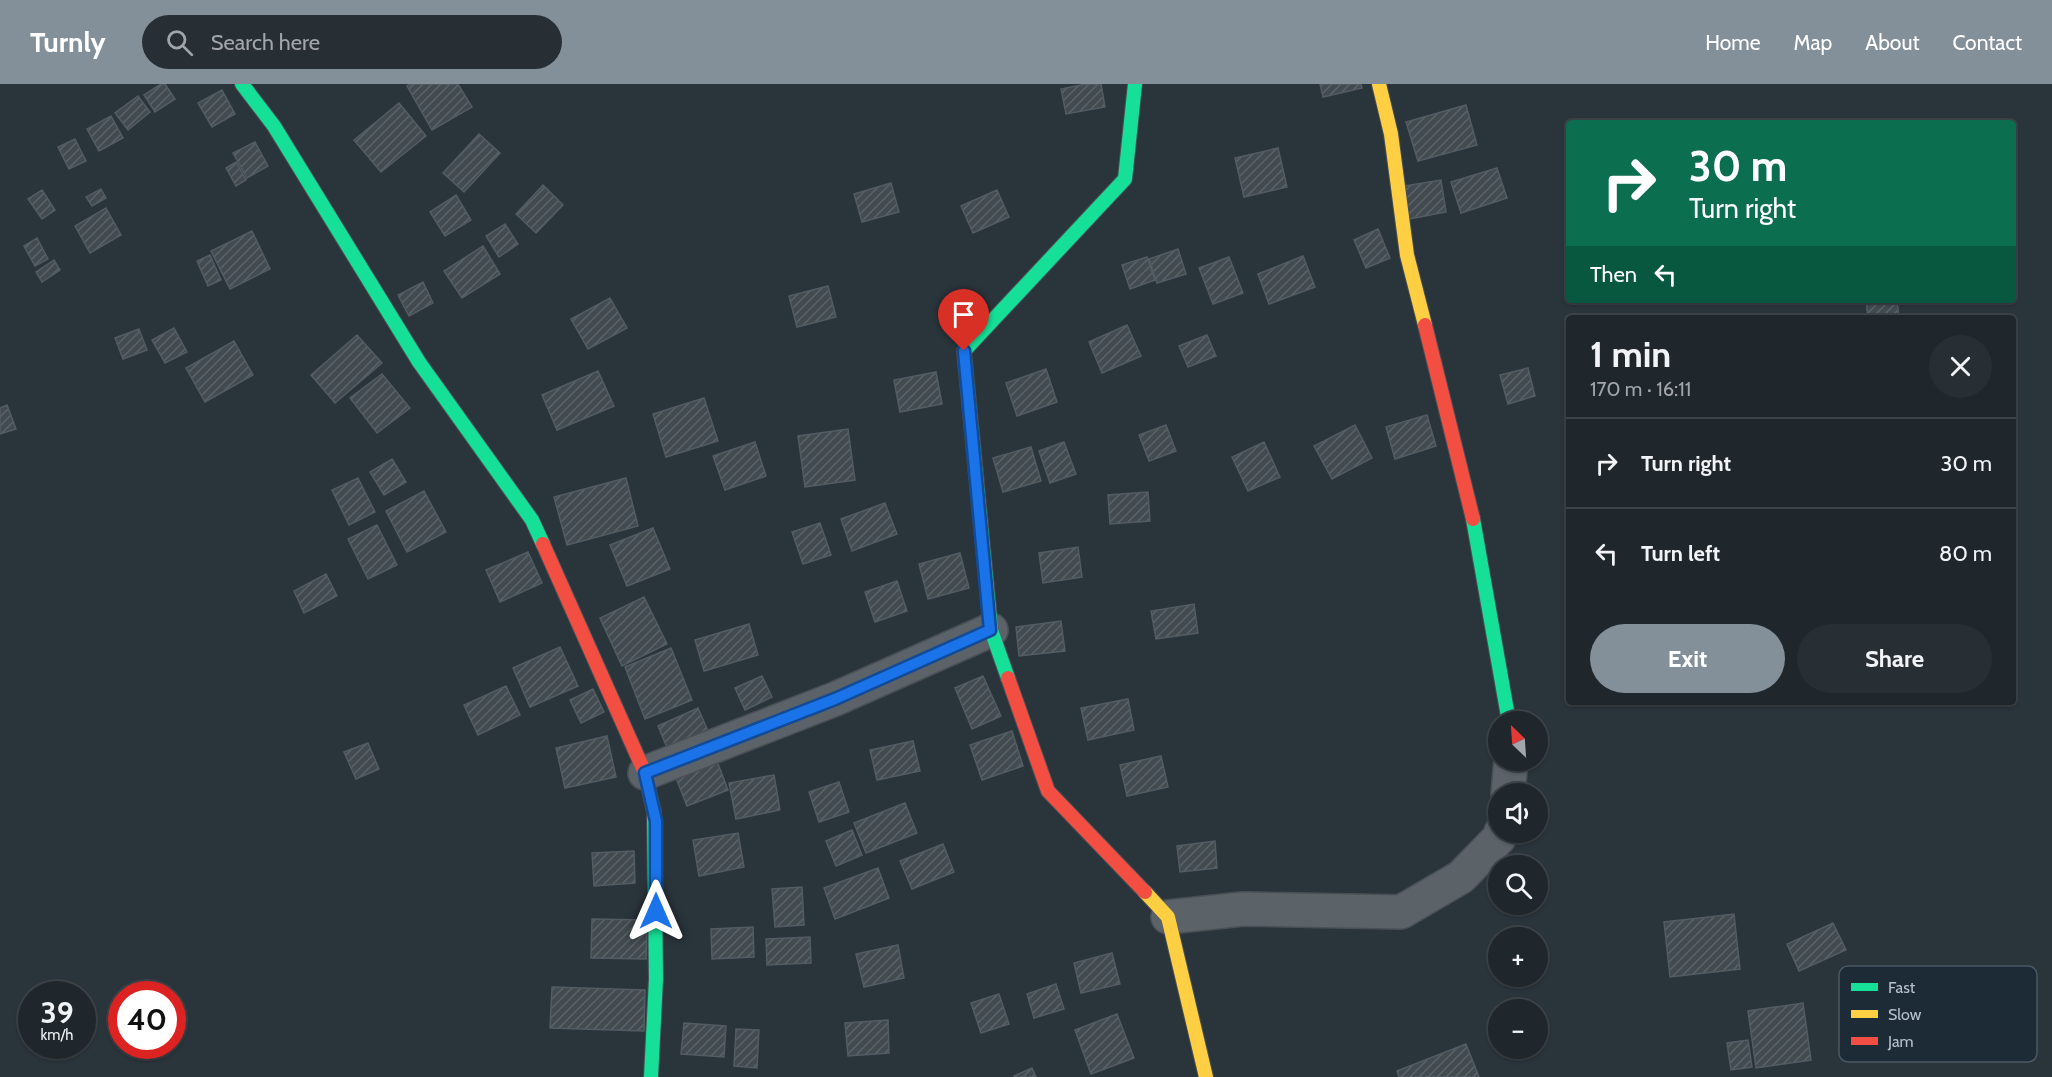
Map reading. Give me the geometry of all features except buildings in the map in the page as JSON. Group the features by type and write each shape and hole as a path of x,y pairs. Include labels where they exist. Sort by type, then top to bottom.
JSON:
{"street":[{"path":"242,84 274,126 419,362 532,520 645,773 656,821 656,979 651,1077"},
{"path":"1135,84 1125,179 964,351 990,630 1048,791 1168,917 1206,1077"},
{"path":"1378,84 1391,134 1407,255 1477,534 1507,711"},
{"path":"645,773 835,699 990,630"},
{"path":"1168,917 1243,909 1401,912 1461,877 1494,843"}],"traffic: fast":[{"path":"242,84 274,126 419,362 532,520 543,544"},
{"path":"1008,678 991,630 964,351 1125,179 1135,84"},
{"path":"1473,519 1507,711"},
{"path":"651,1077 656,979 654,812"}],"traffic: slow":[{"path":"1379,84 1391,134 1407,255 1425,325"},
{"path":"1145,892 1168,917 1206,1077"}],"traffic: jam":[{"path":"1425,325 1473,519"},
{"path":"543,544 645,773 654,812"},
{"path":"1008,678 1048,791 1145,892"}],"route":[{"path":"656,911 656,821 645,773 835,699 990,630 964,351"}]}
